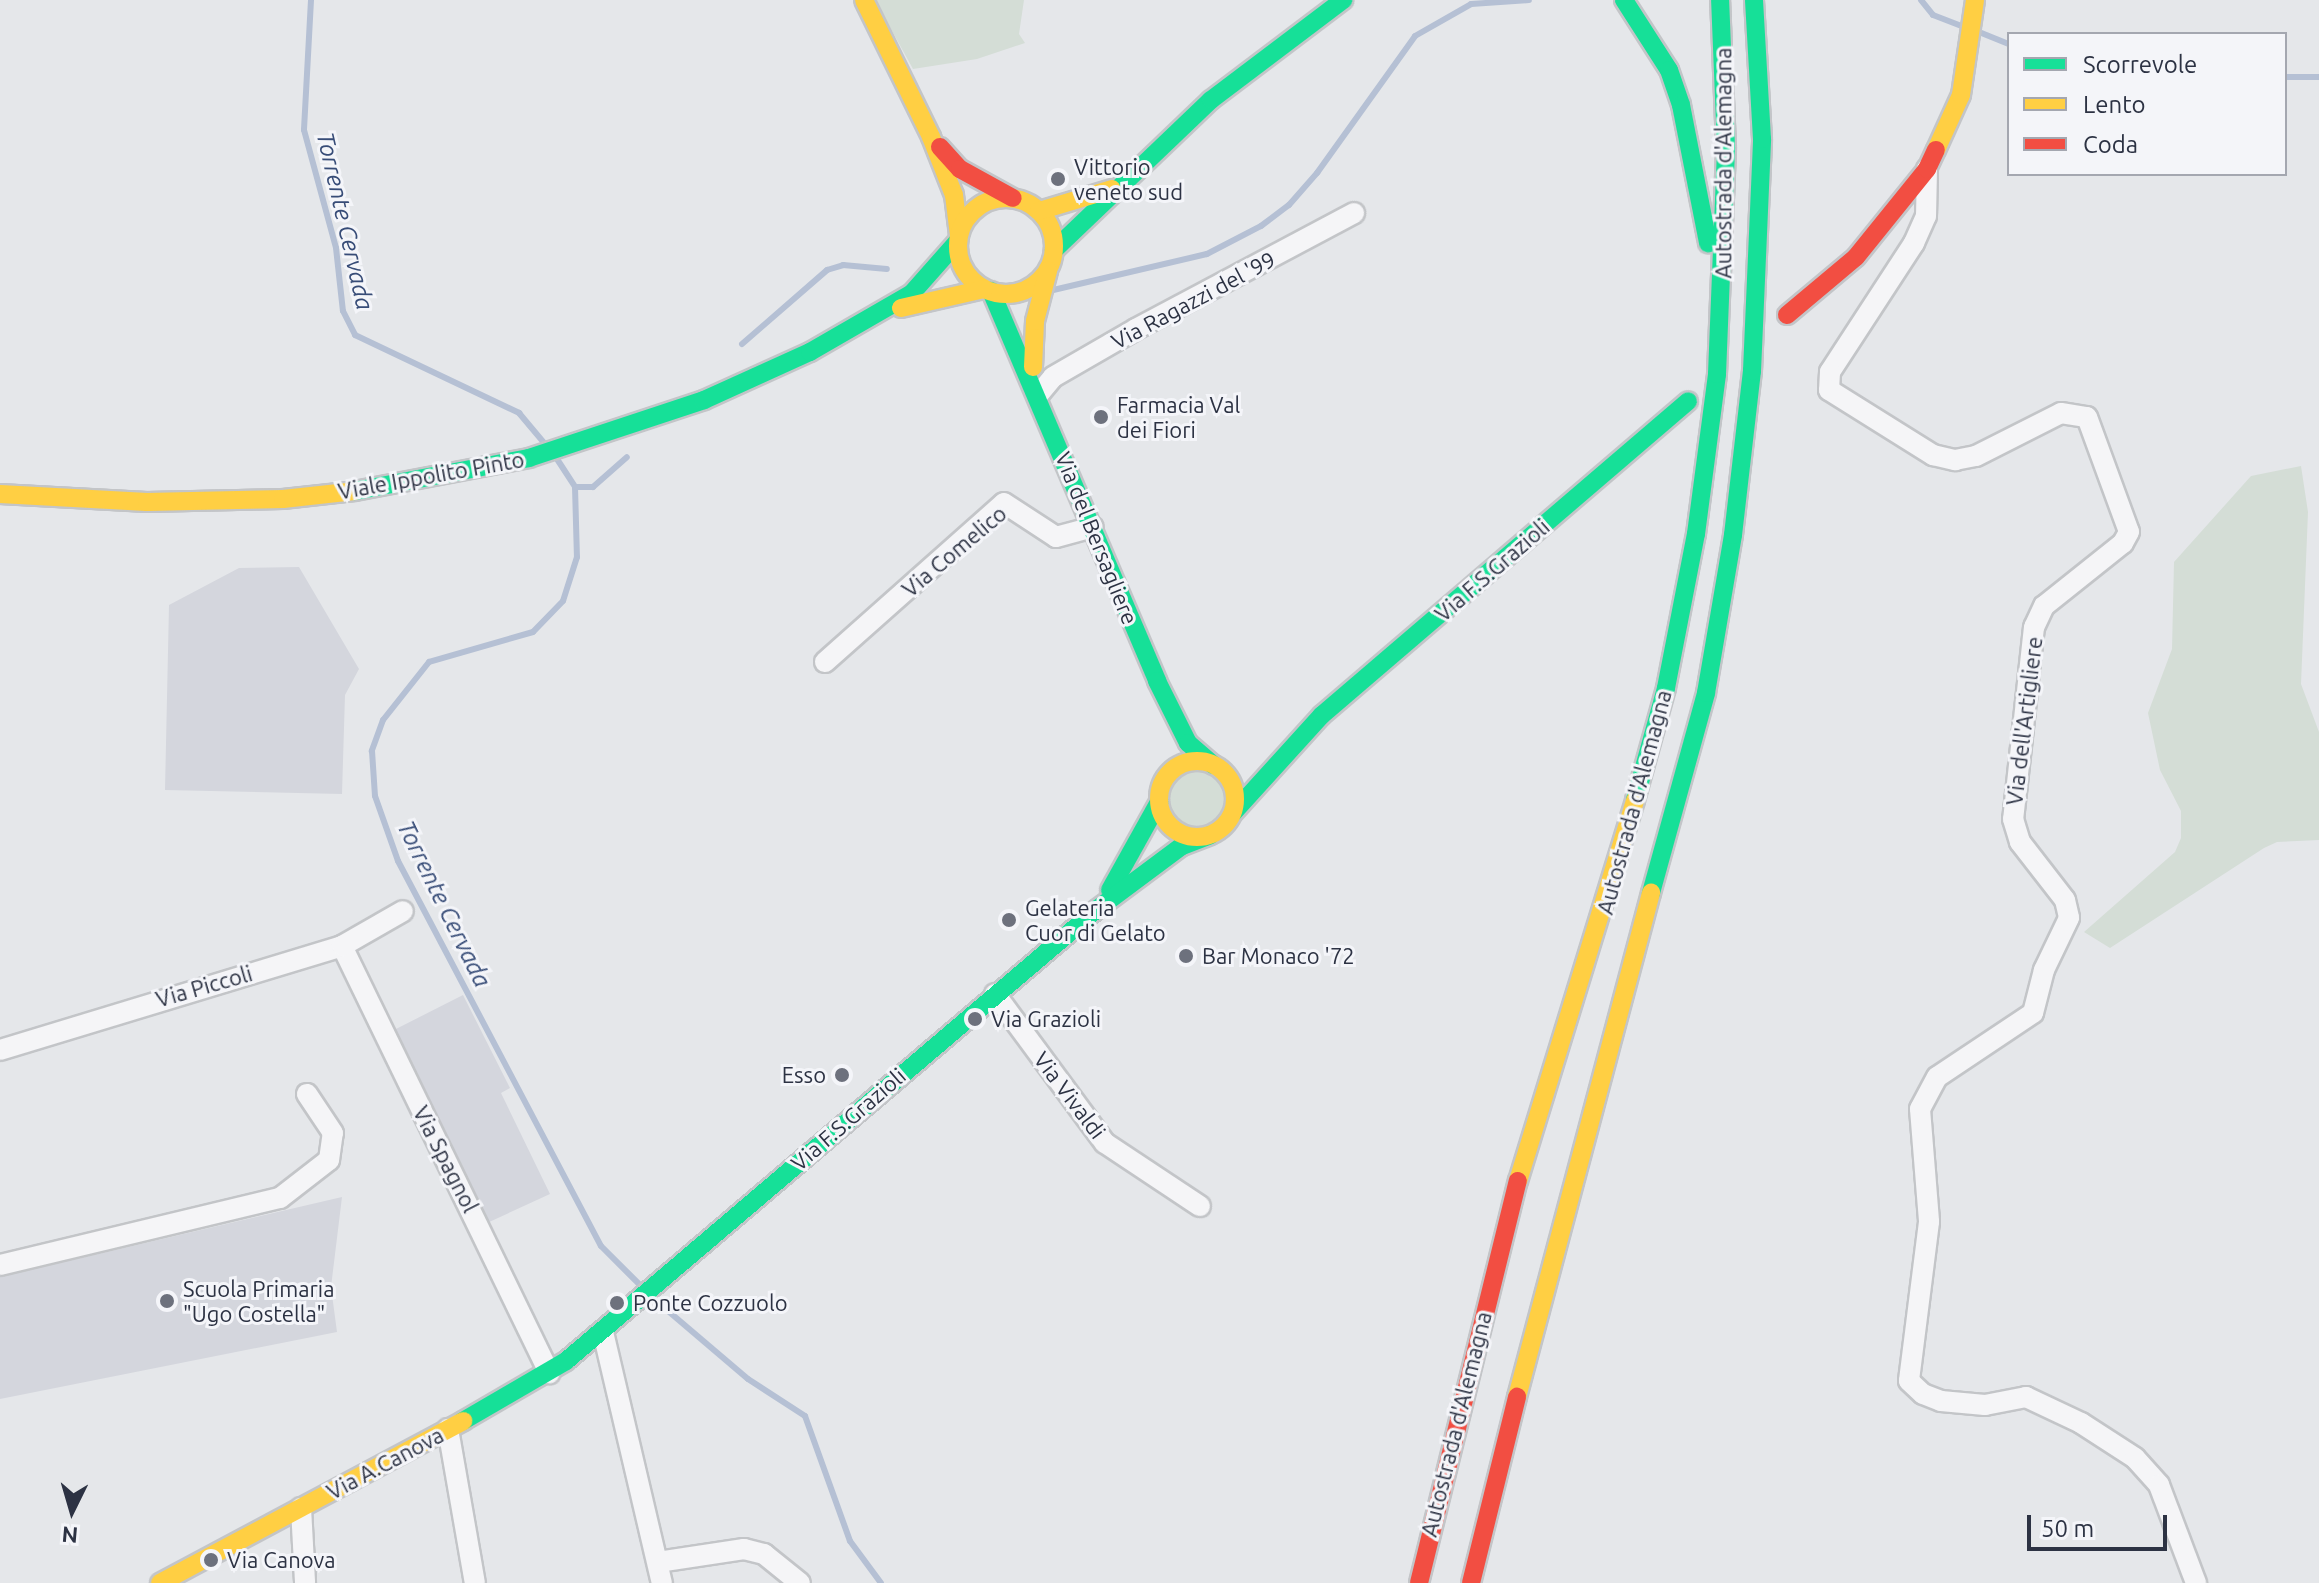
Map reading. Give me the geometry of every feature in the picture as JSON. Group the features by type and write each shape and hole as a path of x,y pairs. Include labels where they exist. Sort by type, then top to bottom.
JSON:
{"main road":[{"path":"864,0 931,137 954,195 960,262 987,290 1029,288 1114,189 1211,100 1343,0"},
{"path":"1624,0 1669,70 1681,105 1710,260 1717,374"},
{"name":"Autostrada d'Alemagna","path":"1419,1583 1506,1220 1605,910 1666,688 1696,534 1717,374 1726,147 1720,0"},
{"name":"Autostrada d'Alemagna","path":"1471,1583 1559,1227 1706,693 1733,535 1757,309 1762,139 1754,0"},
{"path":"1787,315 1865,247 1927,169 1952,121 1969,56 1975,0"},
{"path":"931,137 960,169 1039,211 1048,222 1052,258"},
{"path":"1039,211 1114,189"},
{"path":"958,238 971,212 982,203 1013,198"},
{"name":"Viale Ippolito Pinto","path":"0,494 147,502 283,499 395,486 529,458 744,384 881,314 930,275 958,238"},
{"name":"Via del Bersagliere","path":"1038,395 1032,341 1052,258"},
{"name":"Viale Ippolito Pinto","path":"881,314 987,290"},
{"name":"Via del Bersagliere","path":"987,290 1038,395 1157,681 1188,743 1217,767"},
{"name":"Via F.S.Grazioli","path":"1233,813 1296,739 1688,401"},
{"name":"Via del Bersagliere","path":"1157,681 1167,748 1163,782"},
{"name":"Via F.S.Grazioli","path":"1217,767 1248,766 1296,739"},
{"path":"1190,762 1217,767 1235,793 1233,813 1210,835 1176,831 1159,802 1163,782 1190,762"},
{"name":"Via F.S.Grazioli","path":"1096,910 1130,862 1159,802"},
{"name":"Via F.S.Grazioli","path":"603,1332 634,1302 1096,910 1182,846 1210,835"},
{"name":"Via A.Canova","path":"162,1582 549,1373 603,1332"}],"street":[{"name":"Via dell'Artigliere","path":"1927,169 1927,208 1914,243 1830,372 1829,390 1933,455 1955,460 1976,456 2061,413 2087,417 2129,532 2123,543 2044,606 2034,627 2013,819 2020,842 2065,900 2069,918 2044,970 2033,1013 1937,1077 1920,1109 1929,1222 1909,1381 1923,1394 1941,1401 1985,1405 2026,1397 2126,1452 2159,1485 2196,1583"},
{"name":"Via Ragazzi del '99","path":"1038,395 1053,377 1136,329 1354,213"},
{"name":"Via Comelico","path":"825,662 1004,503 1056,537 1093,527"},
{"name":"Via Piccoli","path":"0,1050 342,946 403,911"},
{"name":"Via Spagnol","path":"342,946 549,1373"},
{"name":"Via Vivaldi","path":"995,994 1105,1143 1200,1206"},
{"path":"0,1265 280,1198 329,1160 333,1133 307,1094"},
{"path":"603,1332 624,1438 662,1583"},
{"path":"448,1429 475,1583"},
{"path":"301,1508 305,1583"},
{"path":"658,1562 744,1549 764,1554 800,1583"}],"shaded area":[{"path":"875,0 1024,0 1019,34 1025,43 977,59 913,69"},
{"path":"2301,466 2308,512 2301,684 2319,732 2319,840 2277,842 2264,848 2110,948 2084,932 2175,852 2181,838 2181,811 2160,770 2148,713 2172,649 2174,562 2251,476"},
{"path":"299,567 359,669 345,695 342,794 165,790 169,605 239,568"},
{"path":"1197,772 1216,780 1224,799 1216,818 1197,826 1178,818 1170,799 1178,780"},
{"path":"463,995 510,1088 501,1093 550,1194 487,1223 392,1031"},
{"name":"Scuola Primaria \"Ugo Costella\"","path":"342,1197 331,1287 337,1332 0,1399 0,1277"}],"waterway":[{"name":"Torrente Cervada","path":"311,0 304,130 336,248 343,311 355,335 519,413 545,444"},
{"path":"1049,291 1207,254 1261,226 1289,205 1317,173 1415,36 1471,4 1529,0"},
{"path":"1921,0 1933,15 1965,27"},
{"path":"1979,32 2007,43"},
{"path":"2287,77 2319,77"},
{"path":"742,344 827,270 843,265 887,269"},
{"path":"575,487 593,487 627,457"},
{"name":"Torrente Cervada","path":"557,459 575,487 577,557 563,601 533,632 429,662 383,720 372,751 375,796 398,861 601,1246 640,1285"},
{"name":"Torrente Cervada","path":"654,1299 748,1379 805,1416 850,1541 881,1583"}],"traffic: fast":[{"path":"1054,250 1211,100 1343,0"},
{"path":"1624,0 1669,70 1681,105 1708,243"},
{"path":"1635,800 1666,688 1696,534 1717,374 1726,147 1720,0"},
{"path":"1651,893 1706,693 1733,535 1752,371 1762,139 1754,0"},
{"path":"355,491 529,458 704,400 810,352 912,293 958,241"},
{"path":"991,291 1157,681 1188,743 1213,765"},
{"path":"1233,813 1322,715 1688,401"},
{"path":"1110,890 1159,802"},
{"path":"463,1421 566,1361 1096,910 1182,846 1210,835"}],"traffic: slow":[{"path":"864,0 931,137 954,195 959,235"},
{"path":"1936,150 1961,95 1975,0"},
{"path":"1039,211 1112,189"},
{"path":"1006,198 1024,202 1040,212 1050,228 1054,246 1050,264 1040,280 1024,290 1006,294 988,290 972,280 962,264 958,246 962,228 972,212 988,202 1006,198"},
{"path":"1033,367 1035,321 1048,271"},
{"path":"901,308 984,289"},
{"path":"0,494 147,502 283,499 355,491"},
{"path":"1197,761 1212,764 1224,772 1232,784 1235,799 1232,814 1224,826 1212,834 1197,837 1182,834 1170,826 1162,814 1159,799 1162,784 1170,772 1182,764 1197,761"},
{"path":"1518,1181 1635,800"},
{"path":"1517,1397 1651,893"},
{"path":"160,1583 463,1421"}],"traffic: jam":[{"path":"940,147 960,169 1013,198"},
{"path":"1787,315 1856,257 1927,169 1936,150"},
{"path":"1419,1583 1518,1181"},
{"path":"1471,1583 1517,1397"}],"place":[{"name":"Vittorio veneto sud","path":"1058,179"},
{"name":"Farmacia Val dei Fiori","path":"1101,417"},
{"name":"Gelateria Cuor di Gelato","path":"1009,920"},
{"name":"Bar Monaco '72","path":"1186,956"},
{"name":"Via Grazioli","path":"975,1019"},
{"name":"Esso","path":"842,1075"},
{"name":"Scuola Primaria \"Ugo Costella\"","path":"167,1301"},
{"name":"Ponte Cozzuolo","path":"617,1303"},
{"name":"Via Canova","path":"211,1560"}]}
